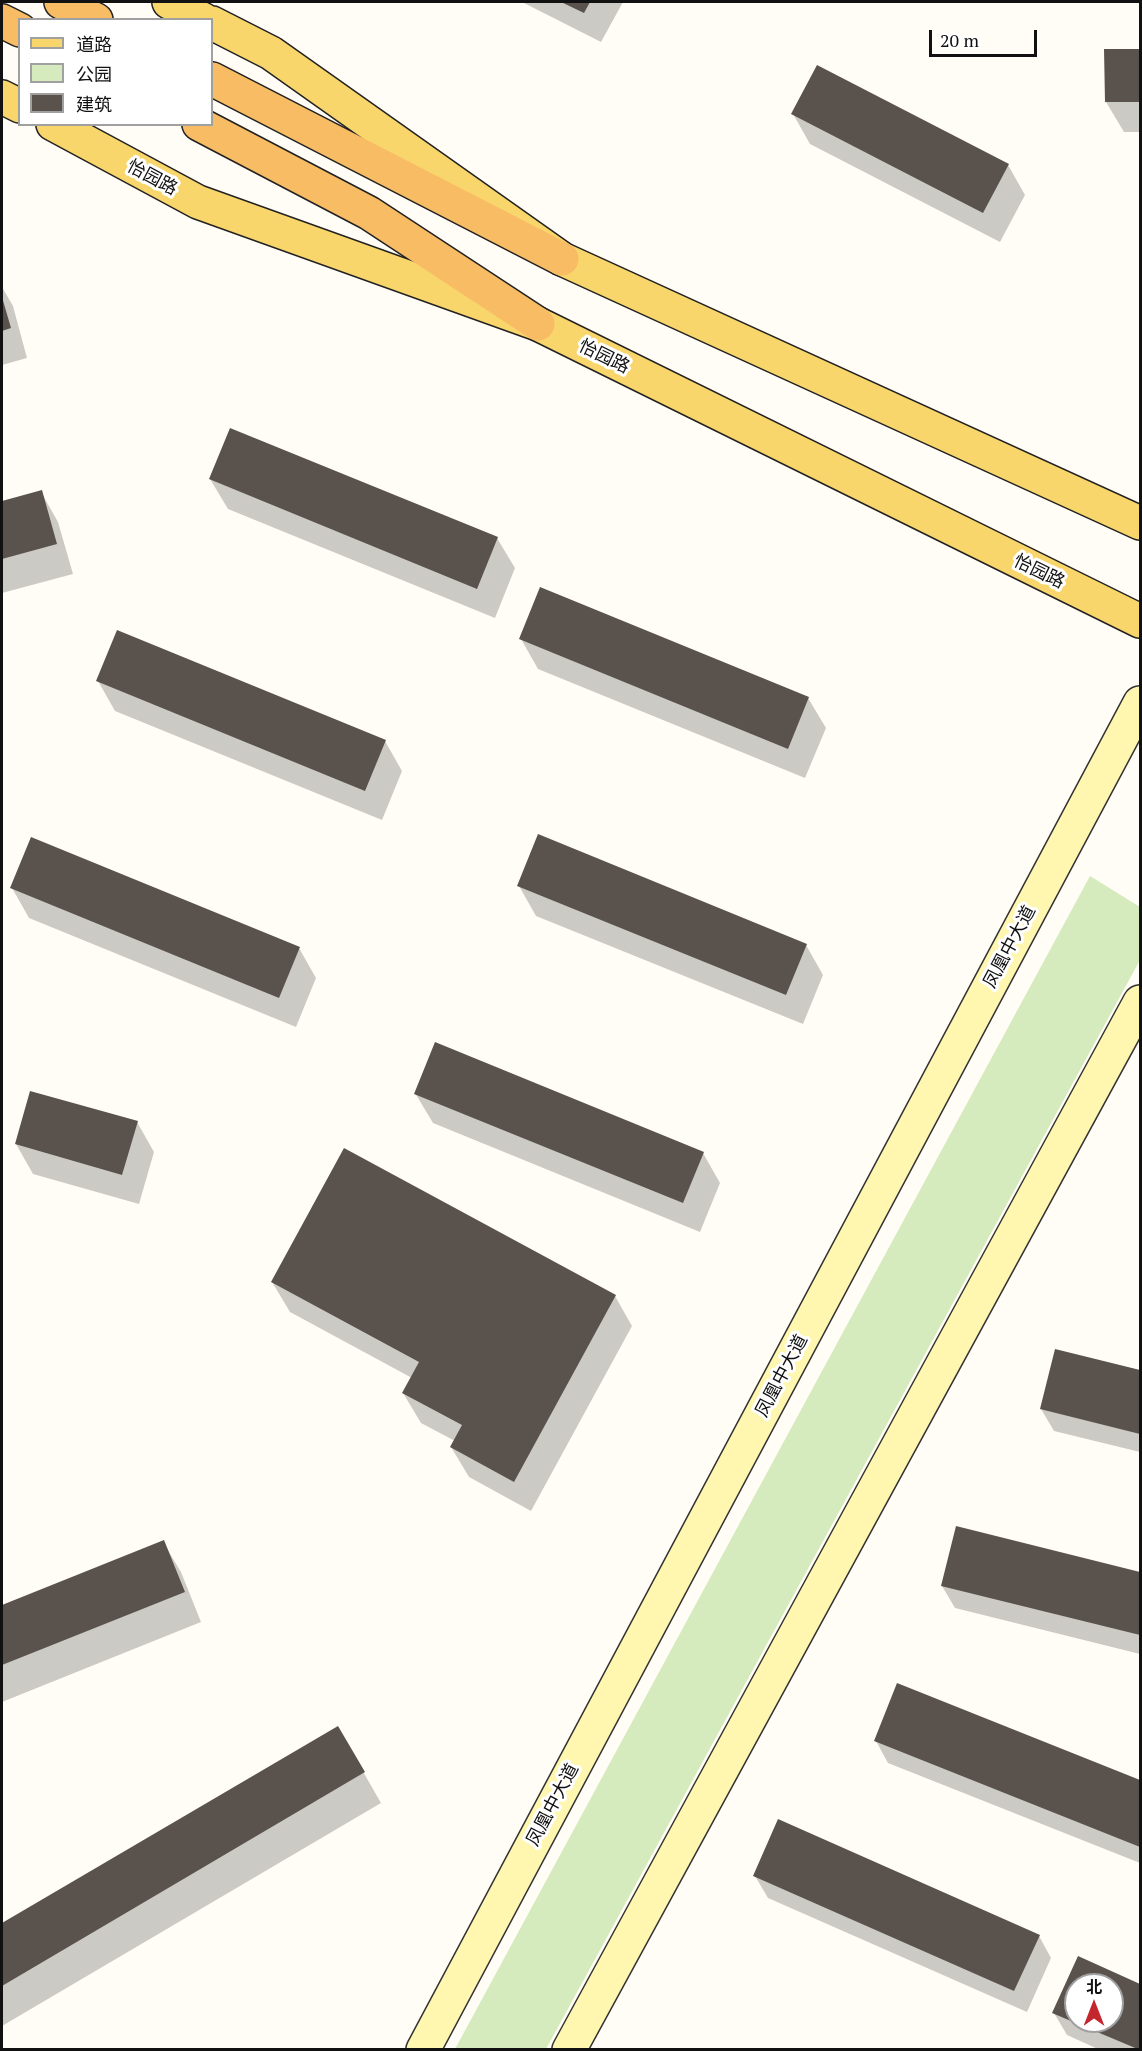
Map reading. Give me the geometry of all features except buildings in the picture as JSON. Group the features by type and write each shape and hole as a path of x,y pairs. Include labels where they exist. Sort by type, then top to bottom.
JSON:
{"highway":[{"path":"62,2 92,18"},
{"path":"2,21 18,29"},
{"path":"213,80 562,259"},
{"path":"203,126 369,213 538,324"}],"main road":[{"path":"169,2 200,18"},
{"path":"213,24 271,53 562,259 1140,523"},
{"path":"2,97 18,105"},
{"name":"怡园路","path":"57,126 198,202 538,324 1140,621"},
{"name":"凤凰中大道","path":"423,2049 1140,703"},
{"path":"569,2049 1140,1002"}],"green space":[{"path":"1090,876 1140,907 1140,960 546,2049 455,2049"}]}
